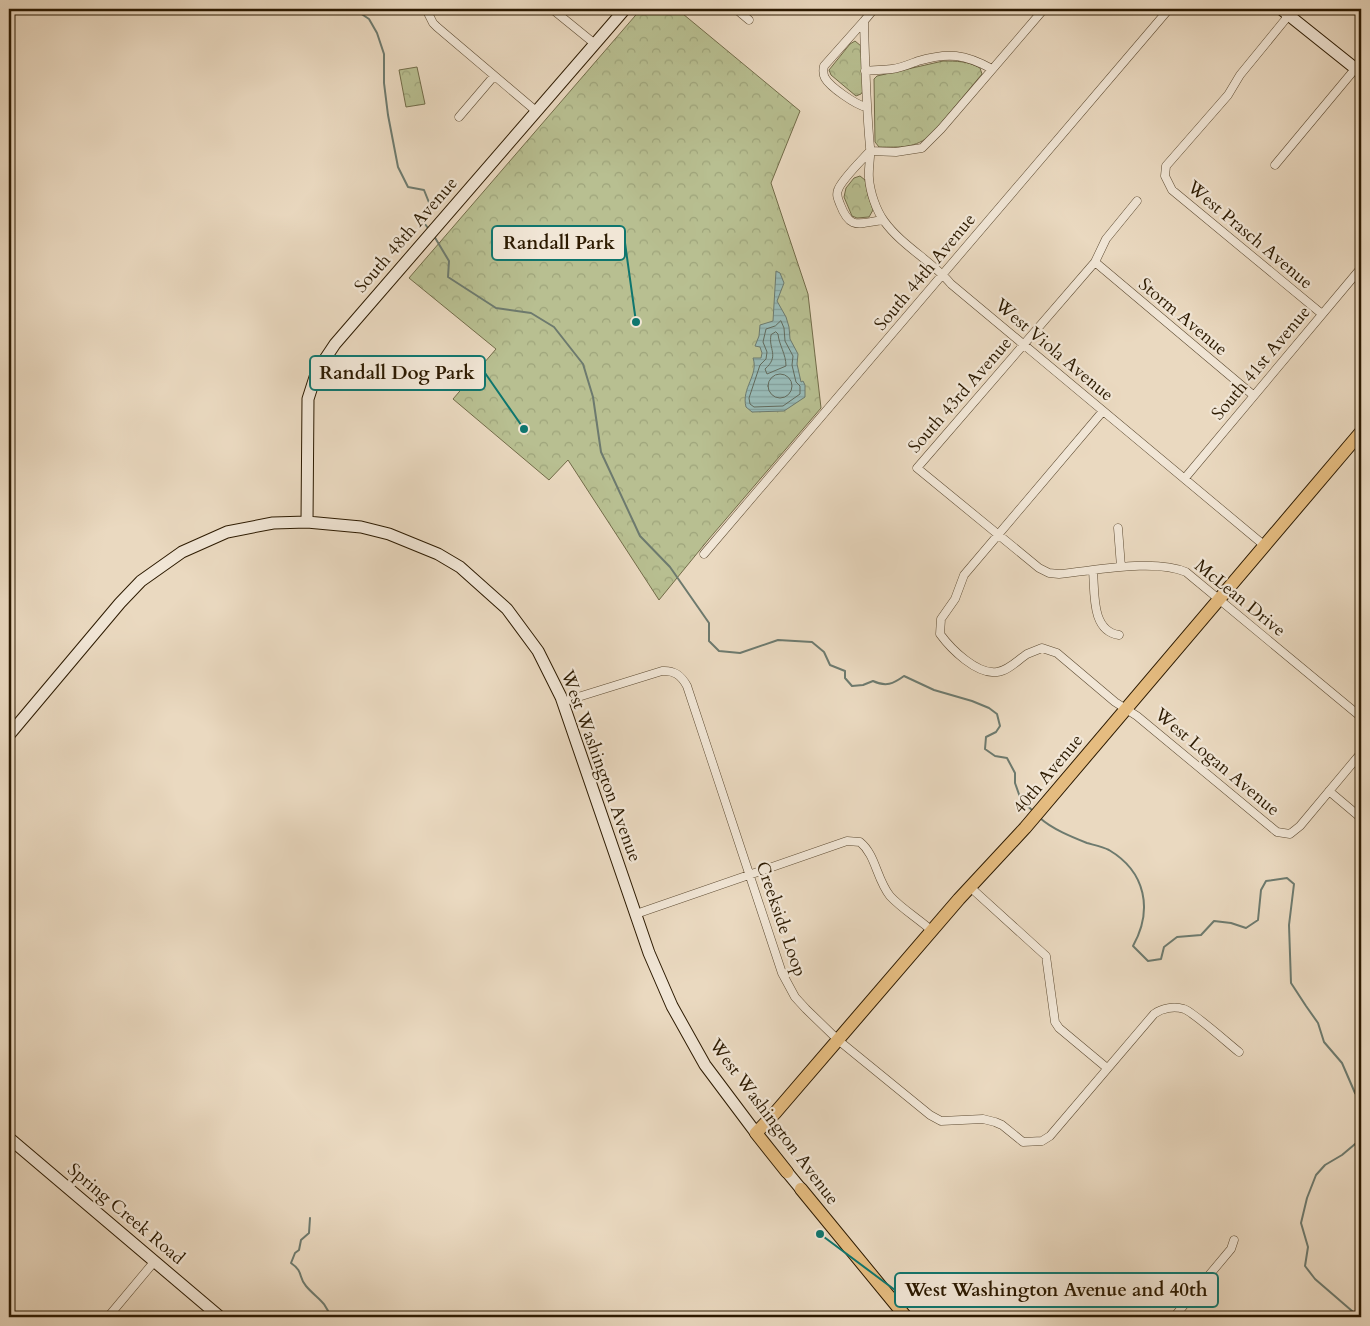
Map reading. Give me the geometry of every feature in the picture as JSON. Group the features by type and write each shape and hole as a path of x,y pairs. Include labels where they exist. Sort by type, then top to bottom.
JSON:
{"main road":[{"name":"South 48th Avenue","path":"307,522 308,399 317,371 336,344 422,242 625,9"},
{"path":"1285,12 1358,71"},
{"name":"40th Avenue","path":"756,1133 932,931 1025,828 1361,432"},
{"name":"West Washington Avenue","path":"9,735 120,603 141,581 182,552 227,532 273,523 307,522 361,528 389,534 438,554 460,567 507,609 538,651 562,702 649,953 672,1006 705,1065 787,1172 906,1317"},
{"name":"Spring Creek Road","path":"10,1140 220,1317"}],"street":[{"path":"426,9 436,27 536,111"},
{"path":"552,9 595,44"},
{"path":"736,9 749,20"},
{"path":"866,107 853,102 823,76 824,66 874,9"},
{"path":"883,220 855,224 849,222 844,217 837,196 839,186 870,151 896,152 922,148 941,129 1044,9"},
{"name":"South 44th Avenue","path":"704,554 1169,9"},
{"name":"West Prasch Avenue","path":"1285,12 1228,95 1166,166 1165,176 1172,190 1322,314"},
{"name":"West Viola Avenue","path":"864,21 866,107 870,151 869,178 872,195 883,220 891,230 944,275 951,284 1265,546"},
{"path":"865,71 893,69 933,56 947,54 981,62 992,69"},
{"path":"1275,165 1358,71"},
{"path":"459,117 494,76"},
{"name":"South 43rd Avenue","path":"917,468 1094,262 1106,239 1137,202"},
{"name":"Storm Avenue","path":"1094,262 1253,395"},
{"name":"South 41st Avenue","path":"1185,478 1361,268"},
{"name":"West Logan Avenue","path":"1103,411 964,575 955,599 941,619 940,634 953,651 983,671 997,672 1042,648 1057,653 1277,832 1290,834 1300,826 1330,791"},
{"name":"McLean Drive","path":"917,468 998,536 1039,568 1049,573 1059,574 1121,567 1158,566 1176,568 1186,572 1361,717"},
{"path":"1118,528 1121,567"},
{"path":"1093,571 1096,611 1101,625 1110,634 1119,634"},
{"name":"Creekside Loop","path":"562,702 662,671 675,672 683,679 687,686 749,875 788,986 795,997 838,1040 930,1115 941,1121 983,1119 1002,1125 1023,1142 1042,1142 1050,1136 1159,1010 1186,1009 1239,1052"},
{"path":"1361,753 1330,791 1361,818"},
{"path":"636,914 847,841 860,842 870,852 878,878 891,897 932,931"},
{"path":"970,888 1046,956 1055,1022 1059,1028 1107,1068"},
{"path":"1174,1317 1231,1249 1234,1240"},
{"path":"108,1317 154,1262"}],"green space":[{"path":"641,9 677,9 800,111 771,183 808,294 821,408 659,600 568,460 549,480 453,399 496,349 409,278"},
{"path":"855,41 861,46 863,91 856,96 831,75 829,70 850,44"},
{"path":"943,61 971,64 980,68 982,74 926,139 913,145 879,147 875,142 874,79 877,76"},
{"path":"417,67 425,104 406,107 399,70"},
{"path":"860,176 865,180 873,210 869,217 857,218 852,216 844,197 846,188 854,178"}],"water":[{"path":"776,271 780,273 784,283 777,301 786,317 790,339 798,354 797,364 801,382 803,381 805,385 805,397 784,411 752,412 746,407 746,394 754,370 753,358 761,358 760,347 755,346 759,336 760,325 773,321"}],"waterway":[{"path":"354,9 369,19 377,33 384,54 384,83 398,167 408,187 424,190 430,205 421,219 428,228"},
{"path":"434,236 449,261 448,277 496,308 531,313 554,327 583,364 593,397 601,452 640,536 670,567 709,623 709,641 719,651 740,653 778,640 812,642 824,652 830,665 845,671 845,678 852,686 863,685 873,681 889,684 904,676 934,690 989,708 997,714 1000,726 996,732 986,737 985,749 995,756 1007,758 1015,773 1015,783 1021,800 1033,811"},
{"path":"1040,818 1050,826 1069,835 1109,850 1131,869 1138,881 1144,906 1143,919 1133,946 1148,961 1161,959 1164,947 1177,937 1201,935 1214,921 1231,923 1246,928 1258,920 1261,890 1266,881 1287,878 1294,884 1289,925 1291,983 1318,1023 1324,1042 1342,1063 1355,1093 1361,1100"},
{"path":"1359,1317 1315,1279 1305,1266 1308,1247 1301,1223 1307,1198 1316,1175 1325,1165 1342,1155 1361,1139"},
{"path":"310,1218 309,1233 301,1240 299,1250 295,1253 291,1263 298,1269 306,1286 323,1303 330,1317"}],"place":[{"name":"Randall Park","path":"636,322"},
{"name":"Randall Dog Park","path":"524,429"},
{"name":"West Washington Avenue and 40th","path":"820,1234"}]}
